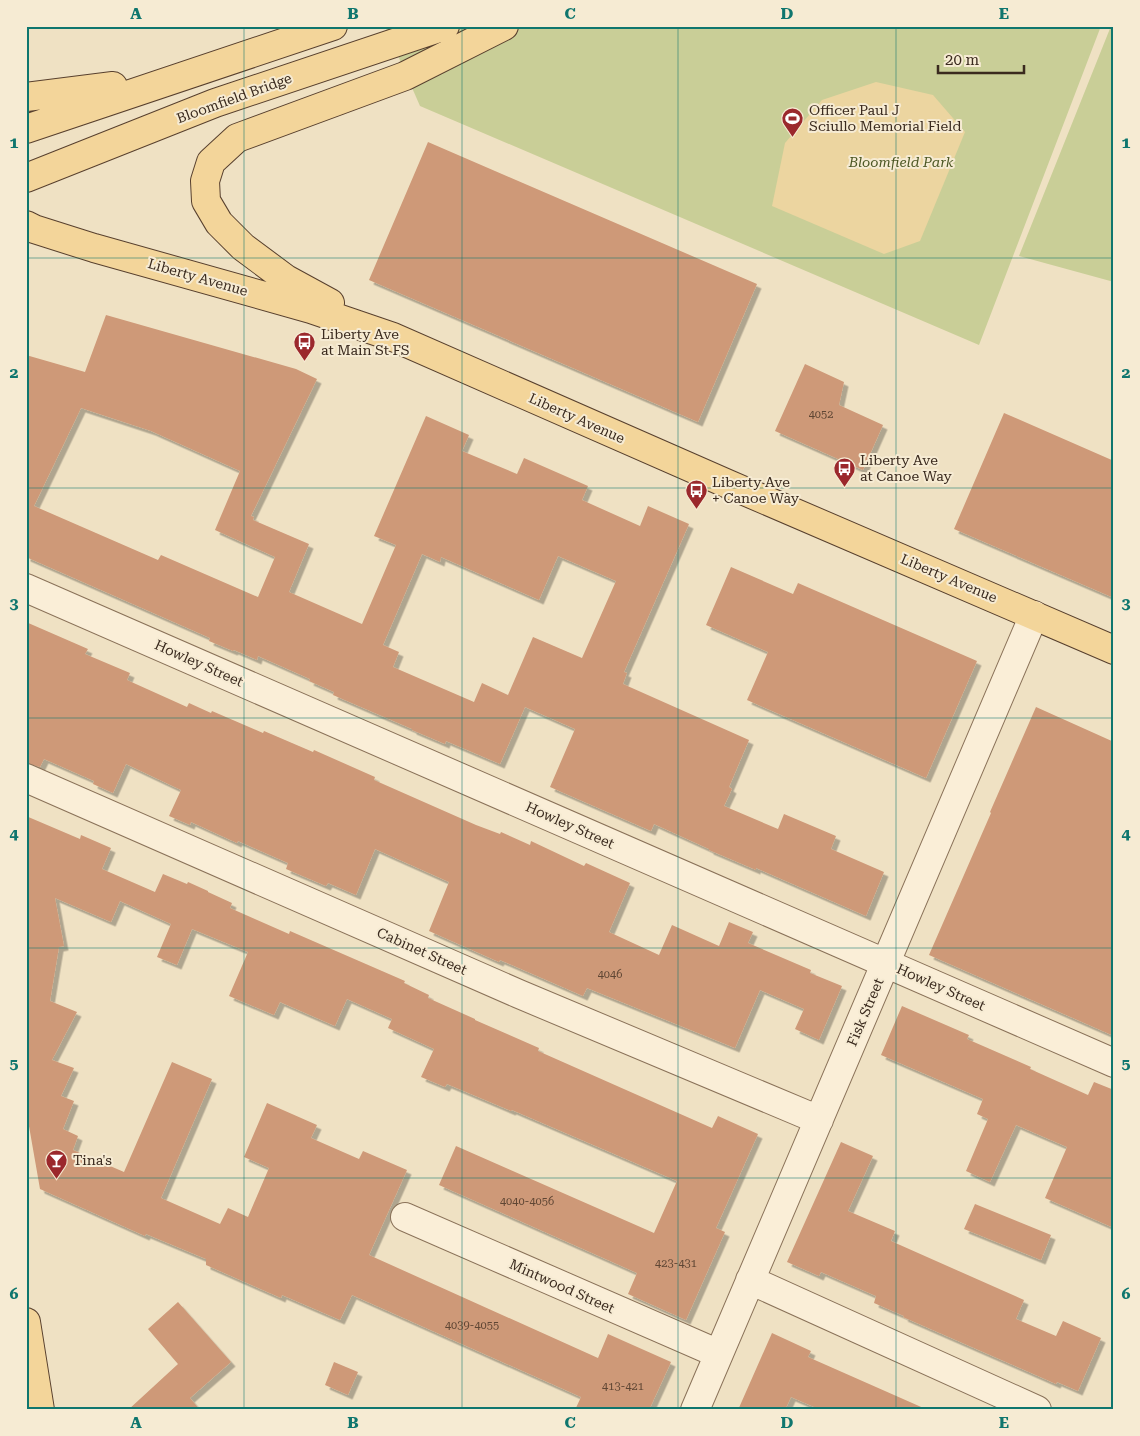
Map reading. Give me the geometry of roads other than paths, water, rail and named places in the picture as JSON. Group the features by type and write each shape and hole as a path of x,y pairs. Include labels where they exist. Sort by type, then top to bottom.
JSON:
{"main road":[{"path":"36,111 178,78 333,26"},
{"name":"Bloomfield Bridge","path":"26,178 215,103 445,26"},
{"path":"393,336 286,279 243,247 220,223 206,201 205,181 211,162 237,138 405,76 504,26"},
{"name":"Liberty Avenue","path":"26,225 94,248 311,309 393,336 728,484 1114,650"},
{"path":"26,1322 40,1410"}],"street":[{"name":"Howley Street","path":"26,588 1114,1063"},
{"name":"Fisk Street","path":"695,1410 1034,615"},
{"name":"Cabinet Street","path":"26,778 519,994 819,1120"},
{"name":"Mintwood Street","path":"405,1217 719,1354"},
{"path":"750,1280 1037,1410"}],"place":[{"name":"Officer Paul J Sciullo Memorial Field","path":"793,137"},
{"name":"Liberty Ave at Main St FS","path":"305,361"},
{"name":"Liberty Ave at Canoe Way","path":"844,487"},
{"name":"Liberty Ave + Canoe Way","path":"696,509"},
{"name":"Tina's","path":"57,1179"}],"park label":[{"name":"Bloomfield Park","path":"901,162"}]}
